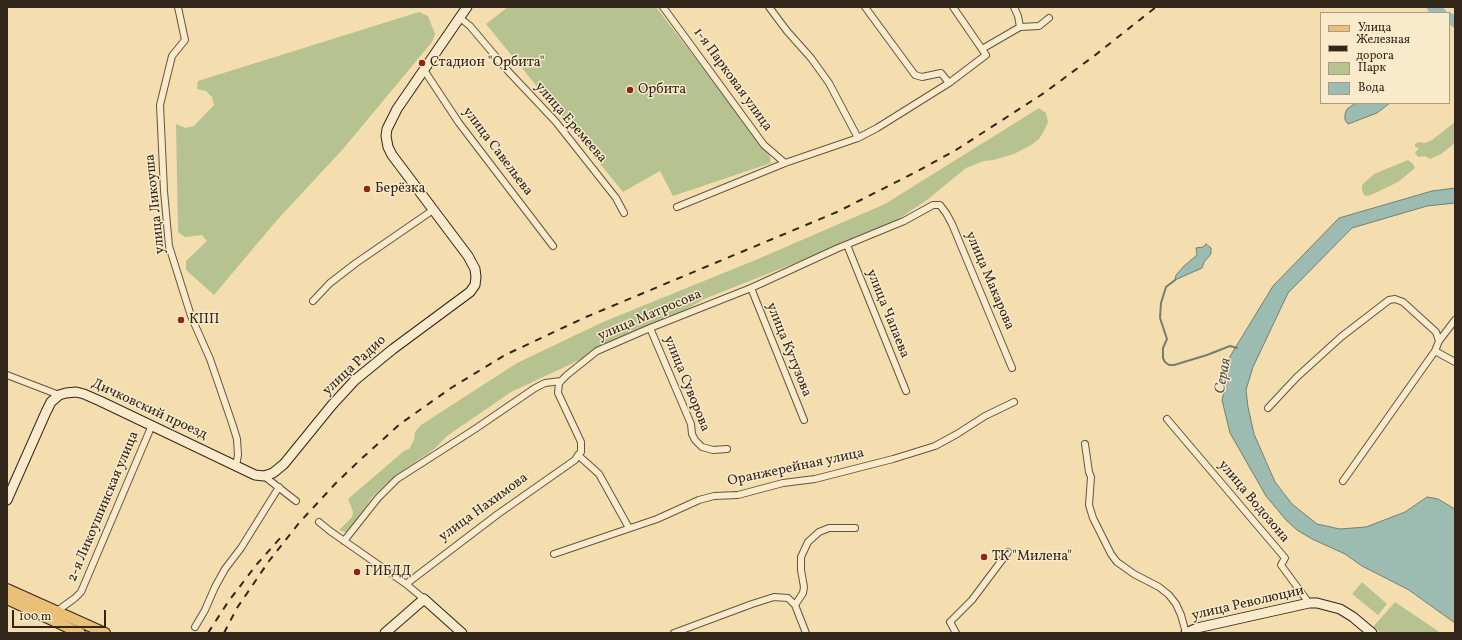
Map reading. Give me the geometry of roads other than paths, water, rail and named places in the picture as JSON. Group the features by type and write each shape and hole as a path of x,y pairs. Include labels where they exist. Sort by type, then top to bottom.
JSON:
{"main road":[{"path":"7,588 105,633"},
{"path":"7,599 66,630 80,633"}],"street":[{"name":"улица Ликоуша","path":"178,7 185,40 172,56 160,105 164,191 169,246 191,316 210,359 232,423 237,440 238,455 236,466"},
{"path":"313,301 330,283 356,263 433,210 392,155 388,147 386,136 389,125 397,109 467,7"},
{"name":"1-я Парковая улица","path":"663,7 764,145 785,164"},
{"path":"769,7 829,83 858,138"},
{"path":"865,7 915,75 922,77 941,73 949,83"},
{"path":"677,208 785,164 858,138 877,128 949,83 986,55 953,7"},
{"path":"1014,7 1018,16 1020,27"},
{"name":"улица Еремеева","path":"460,18 470,26 508,71 556,122 616,198 624,213"},
{"path":"982,48 1020,27 1039,26 1049,18"},
{"name":"улица Савельева","path":"424,70 459,123 553,246"},
{"name":"улица Матросова","path":"561,381 597,351 650,328 751,288 846,245 904,221 933,205 940,205"},
{"name":"улица Макарова","path":"940,205 952,224 1012,368"},
{"name":"улица Радио","path":"260,475 273,473 284,464 332,405 355,380 392,349 470,292 475,285 475,269 468,256 433,210"},
{"name":"улица Чапаева","path":"846,245 906,392"},
{"name":"улица Кутузова","path":"751,288 804,420"},
{"path":"1268,408 1297,377 1341,337 1389,300 1395,299 1403,302 1436,332 1439,341"},
{"path":"1343,481 1436,351 1439,341 1455,320"},
{"name":"улица Суворова","path":"650,328 691,424 692,434 695,440 702,447 713,450 727,449"},
{"path":"1436,351 1455,362"},
{"name":"Дичковский проезд","path":"7,375 59,395 76,392 84,394 236,466 260,475"},
{"path":"344,541 378,498 396,479 475,429 535,388 545,383 561,381 559,384 558,393 581,442 581,452 578,455 599,474 629,528"},
{"path":"7,500 46,412 51,402 59,395"},
{"name":"Оранжерейная улица","path":"554,554 657,519 699,500 714,496 738,495 783,483 815,479 893,459 935,446 986,416 1014,402"},
{"name":"улица Водозона","path":"1167,419 1285,558 1281,565 1309,603"},
{"name":"2-я Ликоушинская улица","path":"57,611 76,598 81,592 152,425"},
{"path":"1085,444 1091,477 1089,505 1093,518 1111,554 1117,562 1169,595 1176,604 1181,615 1186,633"},
{"name":"улица Нахимова","path":"406,584 498,514 575,460 578,455"},
{"path":"260,475 279,487 296,501"},
{"path":"195,627 225,569 241,548 279,487"},
{"path":"319,522 406,584 462,633"},
{"path":"795,605 803,593 804,587 801,570 801,557 808,542 819,532 829,528 855,528"},
{"path":"956,633 950,622 972,600 1008,552"},
{"path":"674,633 774,597 788,598 795,605 806,633"},
{"path":"385,633 424,599"},
{"name":"улица Революции","path":"1186,633 1196,628 1309,603 1317,603 1340,609 1353,617 1372,633"}],"water":[{"path":"1354,104 1389,104 1377,113 1348,124 1345,120 1347,109"},
{"path":"1455,188 1455,203 1427,206 1352,228 1288,293 1253,367 1246,390 1254,434 1275,482 1292,504 1317,524 1340,529 1366,527 1405,512 1427,497 1438,499 1455,509 1455,623 1409,590 1362,566 1345,554 1312,539 1297,530 1286,520 1266,496 1230,433 1222,400 1228,377 1226,363 1273,286 1339,218 1432,191"},
{"path":"1206,244 1211,248 1211,254 1204,262 1202,268 1175,280 1176,275 1197,255 1196,248 1203,247"}],"waterway":[{"name":"Серая","path":"1432,7 1440,12"},
{"name":"Серая","path":"1450,19 1455,22"},
{"path":"1175,280 1166,287 1161,303 1160,318 1167,339 1163,348 1163,358 1165,362 1169,365 1174,365 1230,346 1237,348"}],"railway":[{"path":"224,633 237,608 269,561 299,523 335,484 400,424 451,388 505,355 586,317 837,212 914,173 956,150 1044,93 1156,7"},
{"path":"208,633 228,602 257,564 283,535"}],"place":[{"name":"Стадион \"Орбита\"","path":"422,63"},
{"name":"Орбита","path":"630,90"},
{"name":"Берёзка","path":"367,189"},
{"name":"КПП","path":"181,320"},
{"name":"ТК \"Милена\"","path":"984,557"},
{"name":"ГИБДД","path":"357,572"}]}
